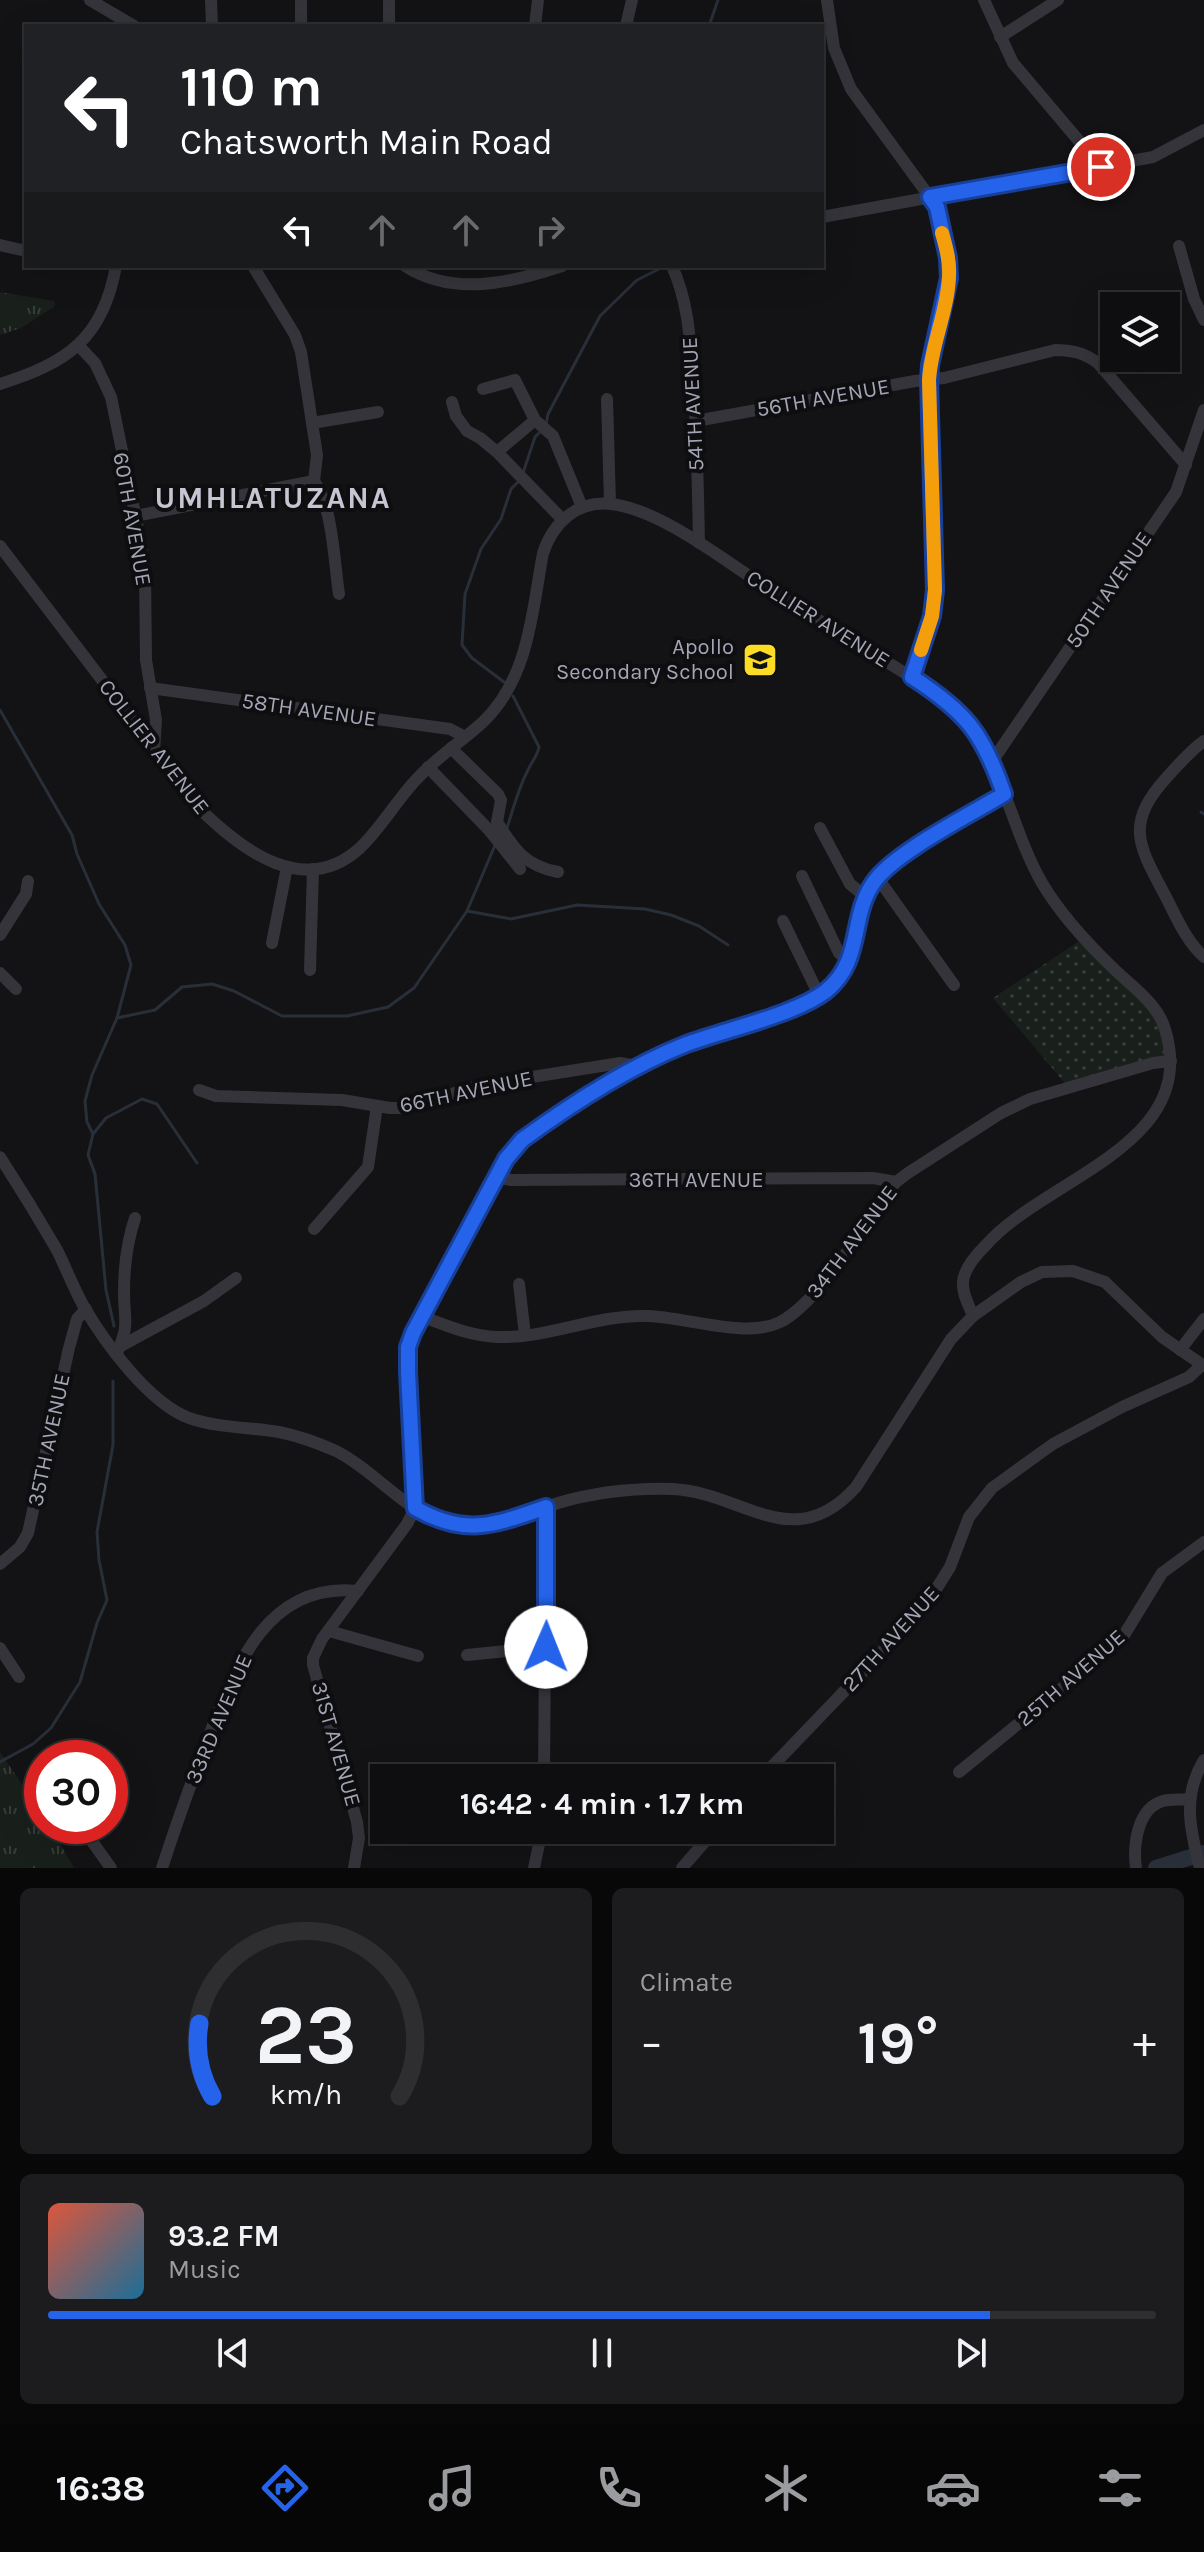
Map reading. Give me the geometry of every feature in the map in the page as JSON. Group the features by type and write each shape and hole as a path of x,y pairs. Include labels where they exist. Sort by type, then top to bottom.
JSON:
{"street":[{"path":"90,0 131,24"},
{"path":"211,0 212,24"},
{"path":"301,0 301,24"},
{"path":"389,0 389,24"},
{"path":"535,24 538,0"},
{"path":"626,24 632,0"},
{"path":"827,0 834,48 851,89 937,207 948,258 949,278 929,380 935,590 932,616 912,677"},
{"path":"984,0 1013,63 1101,167"},
{"path":"1000,37 1058,0"},
{"path":"824,217 1153,157 1204,130"},
{"path":"0,245 24,251"},
{"path":"1179,246 1199,297 1204,320"},
{"path":"0,384 33,374 79,346 97,324 106,306 116,268"},
{"path":"254,268 295,335 305,371 317,455 314,481 320,489 326,512 339,594"},
{"path":"409,268 429,278 457,285 483,285 537,270"},
{"name":"54TH AVENUE","path":"674,270 689,328 696,421 699,543"},
{"name":"60TH AVENUE","path":"79,346 95,363 111,397 135,516 145,572 146,660 156,720 154,751"},
{"name":"56TH AVENUE","path":"696,421 929,380 1055,350 1081,353 1098,363 1186,465"},
{"path":"483,389 515,380 535,420 553,436 582,507"},
{"path":"607,399 610,503"},
{"path":"452,402 456,416 467,431 497,452 562,519"},
{"name":"50TH AVENUE","path":"993,760 1176,492 1204,410"},
{"path":"312,423 378,412"},
{"path":"497,452 535,420"},
{"path":"135,516 314,481"},
{"name":"COLLIER AVENUE","path":"0,546 201,810 255,854 287,867 313,869 334,865 360,847 428,767 496,707 517,674 524,652 548,536 562,519 582,507 610,503 656,519 912,677 956,708 974,729 993,760 1016,829 1049,894 1085,939 1155,1009 1169,1041 1171,1061 1168,1085 1160,1108 1135,1137 1117,1154 1019,1215 994,1235 976,1256 963,1282 973,1316"},
{"name":"58TH AVENUE","path":"150,688 450,729 465,737"},
{"path":"1204,741 1151,795 1141,815 1139,831 1149,866 1183,930 1204,957"},
{"path":"451,748 498,794 501,800 496,819 501,836 520,869"},
{"path":"428,767 534,867 558,872"},
{"path":"415,1508 408,1347 421,1316 506,1159 522,1140 637,1066 689,1043 770,1016 819,995 838,979 849,961 866,897 877,877 892,863 1004,794"},
{"path":"820,828 850,884 866,897"},
{"path":"272,943 287,867"},
{"path":"310,970 313,869"},
{"path":"802,876 839,953 849,961"},
{"path":"877,877 954,985"},
{"path":"0,935 26,894 28,881"},
{"path":"783,921 819,995"},
{"path":"0,973 16,989"},
{"name":"34TH AVENUE","path":"421,1316 484,1336 525,1335 634,1316 753,1328 782,1322 800,1309 820,1286 896,1182 1001,1113 1030,1099 1153,1063 1171,1061"},
{"name":"66TH AVENUE","path":"199,1090 216,1096 342,1100 404,1108 482,1085 620,1063 637,1066"},
{"path":"314,1229 368,1167 377,1106"},
{"path":"0,1157 52,1242 86,1309 148,1391 166,1406 202,1421 279,1432 337,1452 361,1466 415,1508 445,1523 476,1527 587,1495 656,1489 691,1492 781,1519 812,1518 828,1512 842,1503 856,1487 951,1339 973,1316 1032,1276 1054,1270 1087,1274 1113,1288 1162,1337 1203,1365"},
{"name":"36TH AVENUE","path":"496,1177 511,1180 873,1178 896,1182"},
{"path":"118,1350 127,1326 124,1290 126,1261 135,1218"},
{"path":"118,1350 204,1301 236,1278"},
{"path":"519,1284 525,1335"},
{"name":"35TH AVENUE","path":"0,1564 20,1547 28,1533 69,1348 77,1319 86,1309"},
{"path":"1180,1350 1204,1319"},
{"name":"27TH AVENUE","path":"774,1764 925,1607 950,1567 969,1517 992,1488 1053,1444 1122,1407 1189,1377 1203,1365"},
{"path":"544,1764 546,1507"},
{"name":"31ST AVENUE","path":"354,1868 359,1838 356,1812 313,1665 317,1647 407,1524 415,1508"},
{"name":"25TH AVENUE","path":"959,1772 1121,1640 1162,1573 1204,1542"},
{"name":"33RD AVENUE","path":"162,1868 220,1706 246,1650 269,1623 301,1599 327,1591 358,1591"},
{"path":"329,1631 418,1656"},
{"path":"467,1655 546,1647"},
{"path":"0,1648 19,1677"},
{"path":"1200,1868 1191,1835 1189,1799 1204,1760"},
{"path":"1135,1862 1140,1825 1153,1806 1162,1801 1189,1799"},
{"path":"94,1844 111,1868"},
{"path":"534,1868 539,1844"},
{"path":"682,1868 703,1844"}],"green space":[{"path":"0,292 54,301 55,306 21,328 0,335"},
{"path":"1084,938 1156,1009 1171,1062 1068,1087 993,998"},
{"path":"0,1752 24,1787 24,1844 60,1844 74,1868 0,1868"}],"waterway":[{"path":"710,24 718,0"},
{"path":"546,424 548,414 600,316 637,280 661,268"},
{"path":"523,473 535,437 542,430"},
{"path":"504,682 472,658 462,645 465,594 481,549 501,519 511,489 520,480"},
{"path":"506,831 521,785 539,747 513,696"},
{"path":"0,710 72,835 99,904 125,945 131,965 117,1018 92,1075 85,1101 87,1122 93,1134"},
{"path":"117,1018 155,1010 182,987 212,984 234,991 282,1016 347,1016 388,1007 414,988 467,911 496,843"},
{"path":"467,911 511,919 577,905 645,909 699,926 728,945"},
{"path":"114,1326 106,1290 95,1174 88,1155 93,1134 106,1118 142,1099 157,1104 197,1163"},
{"path":"0,1762 33,1744 51,1728 80,1682 107,1600 97,1532 113,1445 113,1381"},
{"path":"1156,1868 1204,1853"}],"slow traffic":[{"path":"921,650 932,616 935,590 929,380 949,287 948,258 942,233"}],"place":[{"name":"Apollo Secondary School","path":"760,660"}],"district":[{"name":"UMHLATUZANA","path":"273,498"}],"route":[{"path":"546,1647 546,1507 489,1526 476,1527 445,1523 415,1508 408,1372 408,1347 413,1333 506,1159 522,1140 659,1055 792,1008 825,992 849,961 866,897 884,869 1004,794 993,760 968,720 944,698 912,677 934,603 929,380 949,287 948,258 937,207 930,197 1101,167"}]}
